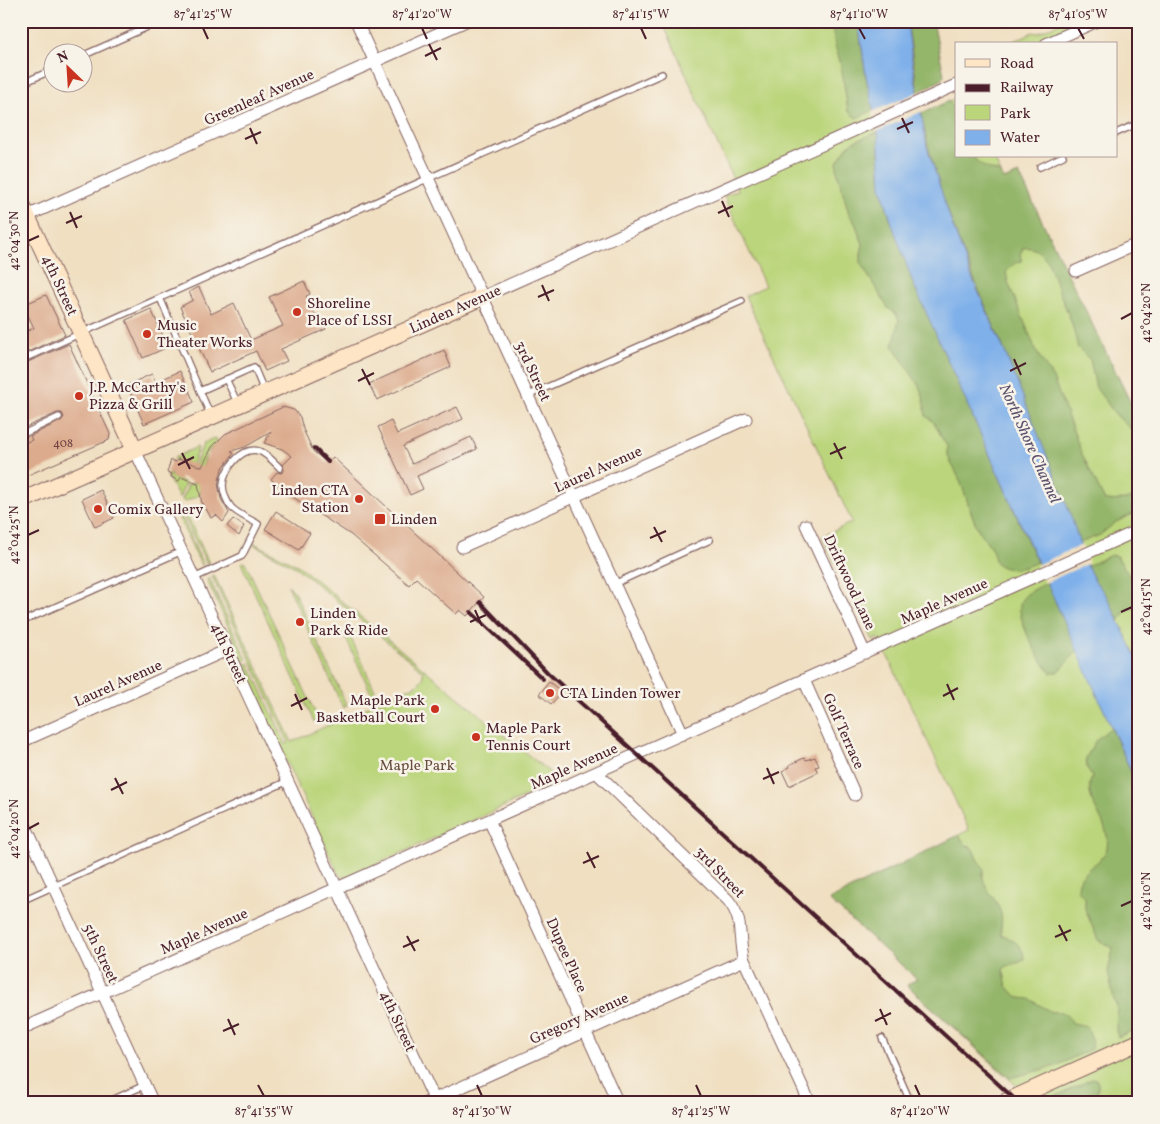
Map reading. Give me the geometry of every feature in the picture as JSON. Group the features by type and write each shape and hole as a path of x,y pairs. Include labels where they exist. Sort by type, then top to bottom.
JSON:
{"street":[{"name":"3rd Street","path":"356,21 684,734"},
{"name":"Greenleaf Avenue","path":"23,213 64,201 466,21"},
{"path":"1050,42 1097,21"},
{"name":"Linden Avenue","path":"21,501 955,85"},
{"name":"4th Street","path":"23,213 82,332 337,888 432,1102"},
{"path":"1076,270 1139,243"},
{"name":"Laurel Avenue","path":"462,547 746,419"},
{"name":"Driftwood Lane","path":"806,525 865,653"},
{"name":"Maple Avenue","path":"21,1029 1139,530"},
{"name":"Laurel Avenue","path":"21,742 227,650"},
{"name":"Golf Terrace","path":"804,680 855,795"},
{"name":"3rd Street","path":"596,773 736,909 740,922 740,946 744,960 810,1103"},
{"name":"5th Street","path":"21,816 153,1103"},
{"name":"Dupee Place","path":"489,820 618,1103"},
{"name":"Gregory Avenue","path":"432,1102 744,960"},
{"path":"1004,1103 1139,1042"}],"lane":[{"path":"92,52 161,21"},
{"path":"21,360 662,74"},
{"path":"21,84 42,75"},
{"path":"1118,132 1139,123"},
{"path":"1040,167 1059,158"},
{"path":"160,298 211,416"},
{"path":"527,396 742,302"},
{"path":"200,391 254,366 265,393"},
{"path":"226,379 238,404"},
{"path":"21,434 59,417"},
{"path":"194,578 242,556 258,524 232,509 227,500 223,486 232,464 239,456 252,450 265,454 280,468"},
{"path":"614,584 710,540"},
{"path":"21,622 182,551"},
{"path":"21,901 288,781"},
{"path":"882,1038 911,1103"},
{"path":"106,1103 145,1085"}],"green space":[{"path":"662,21 858,21 866,76 879,132 955,98 955,158 994,158 1004,180 1019,174 1139,420 1139,1103 1039,1103 1018,1087 907,985 917,979 829,900 969,830 879,638 873,640 822,537 852,522 745,296 765,286 724,196 738,190"},
{"path":"831,21 858,21 866,76 874,110 856,118 848,111 841,65"},
{"path":"907,21 933,21 944,75 941,80 918,92"},
{"path":"1064,21 1068,21 1070,26 1035,42 1011,42 1033,32 1037,33"},
{"path":"949,101 955,113 955,158 974,158 988,169 1000,173 1004,180 1019,174 1139,420 1139,438 1116,415 1096,388 1090,360 1078,348 1072,324 1047,260 1036,250 1023,248 1020,255 1022,261 1015,263 1006,272 1008,282 1037,353 1053,378 1082,454 1105,501 1126,500 1139,495 1139,511 1116,522 1100,535 1079,543 1055,476 956,234 936,175 921,114"},
{"path":"878,132 881,186 892,224 914,283 1037,562 1029,566 1009,569 996,563 991,547 975,523 947,453 947,446 934,423 926,416 923,396 918,384 893,346 899,320 896,314 888,308 861,264 863,244 855,223 849,214 837,171 837,162 847,147 855,141"},
{"path":"216,438 217,441 206,455 200,475 195,466 203,444"},
{"path":"197,447 198,449 191,467 187,462 178,459 175,461 174,458"},
{"path":"171,474 171,477 185,484 179,498 167,476"},
{"path":"199,482 200,495 184,502 182,500 188,485"},
{"path":"184,508 209,563 207,564 181,510"},
{"path":"179,511 203,565 201,565 176,512"},
{"name":"Maple Park","path":"254,543 299,566 560,781 348,877 341,877 242,666 249,663 286,744 289,743 212,576 214,575 292,742 418,684 423,678 423,671 297,568"},
{"path":"1111,555 1117,556 1138,590 1137,608 1129,609 1119,621 1106,595 1095,581 1087,566"},
{"path":"241,563 246,564 318,719 314,722"},
{"path":"209,578 247,660 240,663 235,641 207,580"},
{"path":"1047,583 1078,651 1063,668 1051,673 1029,639 1021,617 1020,608 1021,601 1026,595"},
{"path":"288,585 294,591 347,706 343,708"},
{"path":"344,634 351,638 376,693 372,695"},
{"path":"1109,729 1112,729 1139,789 1139,1028 1118,1037 1116,1030 1117,1006 1108,972 1113,948 1098,940 1085,909 1085,897 1078,891 1082,877 1101,859 1107,848 1105,829 1090,795 1092,777 1087,768 1086,758 1096,740"},
{"path":"959,835 965,844 973,849 984,869 984,881 1001,914 1001,934 1020,947 1024,955 1024,960 1003,969 1007,986 1020,998 1030,999 1051,1012 1061,1012 1073,1023 1086,1026 1090,1034 1091,1049 1056,1066 1010,1078 907,985 917,979 829,900"},
{"path":"1092,1079 1096,1079 1098,1083 1094,1103 1042,1103"}],"water":[{"name":"North Shore Channel","path":"858,21 907,21 927,146 951,221 971,275 1005,352 1070,513 1087,566 1095,581 1106,595 1139,662 1139,789 913,283 881,186 878,132 866,76"}],"pier":[{"path":"920,91 923,111 876,132 872,112"},
{"path":"1082,545 1089,563 1045,583 1036,565"}],"building":[{"path":"304,281 310,294 306,296 315,315 319,314 326,329 281,349 287,361 265,371 256,351 210,372 180,307 193,300 189,292 199,287 211,314 234,303 251,340 283,326 269,297"},
{"path":"46,295 65,335 21,355 21,334 34,328 23,305"},
{"name":"Music Theater Works","path":"151,309 168,347 143,358 126,320"},
{"path":"69,344 110,434 109,440 21,478 21,444 32,440 30,436 61,421 64,417 62,413 57,413 26,427 21,417 21,365"},
{"path":"444,350 451,367 377,400 369,384"},
{"path":"180,371 194,402 144,424 127,385 152,374 156,382"},
{"path":"283,407 294,410 300,417 313,451 327,463 333,457 484,597 467,616 460,610 456,614 416,578 409,585 351,535 282,490 271,479 277,472 281,473 284,471 283,465 292,456 282,449 264,443 271,432 245,447 231,451 234,453 222,469 218,484 221,499 229,513 223,522 216,515 211,518 202,504 198,484 181,477 179,481 171,477 172,474 167,472 171,460 176,462 178,459 202,467 212,447 225,434"},
{"path":"457,407 463,419 403,446 412,464 471,437 477,449 417,476 423,489 410,495 378,427 391,421 397,434"},
{"name":"Comix Gallery","path":"101,490 114,518 95,527 82,499"},
{"path":"276,511 310,533 299,550 265,529"},
{"path":"233,519 244,526 239,536 227,526"},
{"name":"CTA Linden Tower","path":"549,682 562,692 551,704 539,694"},
{"path":"815,757 819,766 815,767 818,772 789,786 782,771 790,767 789,765 804,758 806,760"}],"railway":[{"path":"314,448 328,462"},
{"path":"480,602 548,673 1019,1103"},
{"path":"471,612 543,679"}],"place":[{"name":"Shoreline Place of LSSI","path":"297,312"},
{"name":"Music Theater Works","path":"147,334"},
{"name":"J.P. McCarthy's Pizza & Grill","path":"79,396"},
{"name":"Linden CTA Station","path":"359,499"},
{"name":"Comix Gallery","path":"98,509"},
{"name":"Linden","path":"380,519"},
{"name":"Linden Park & Ride","path":"300,622"},
{"name":"CTA Linden Tower","path":"550,693"},
{"name":"Maple Park Basketball Court","path":"435,709"},
{"name":"Maple Park Tennis Court","path":"476,737"}]}
